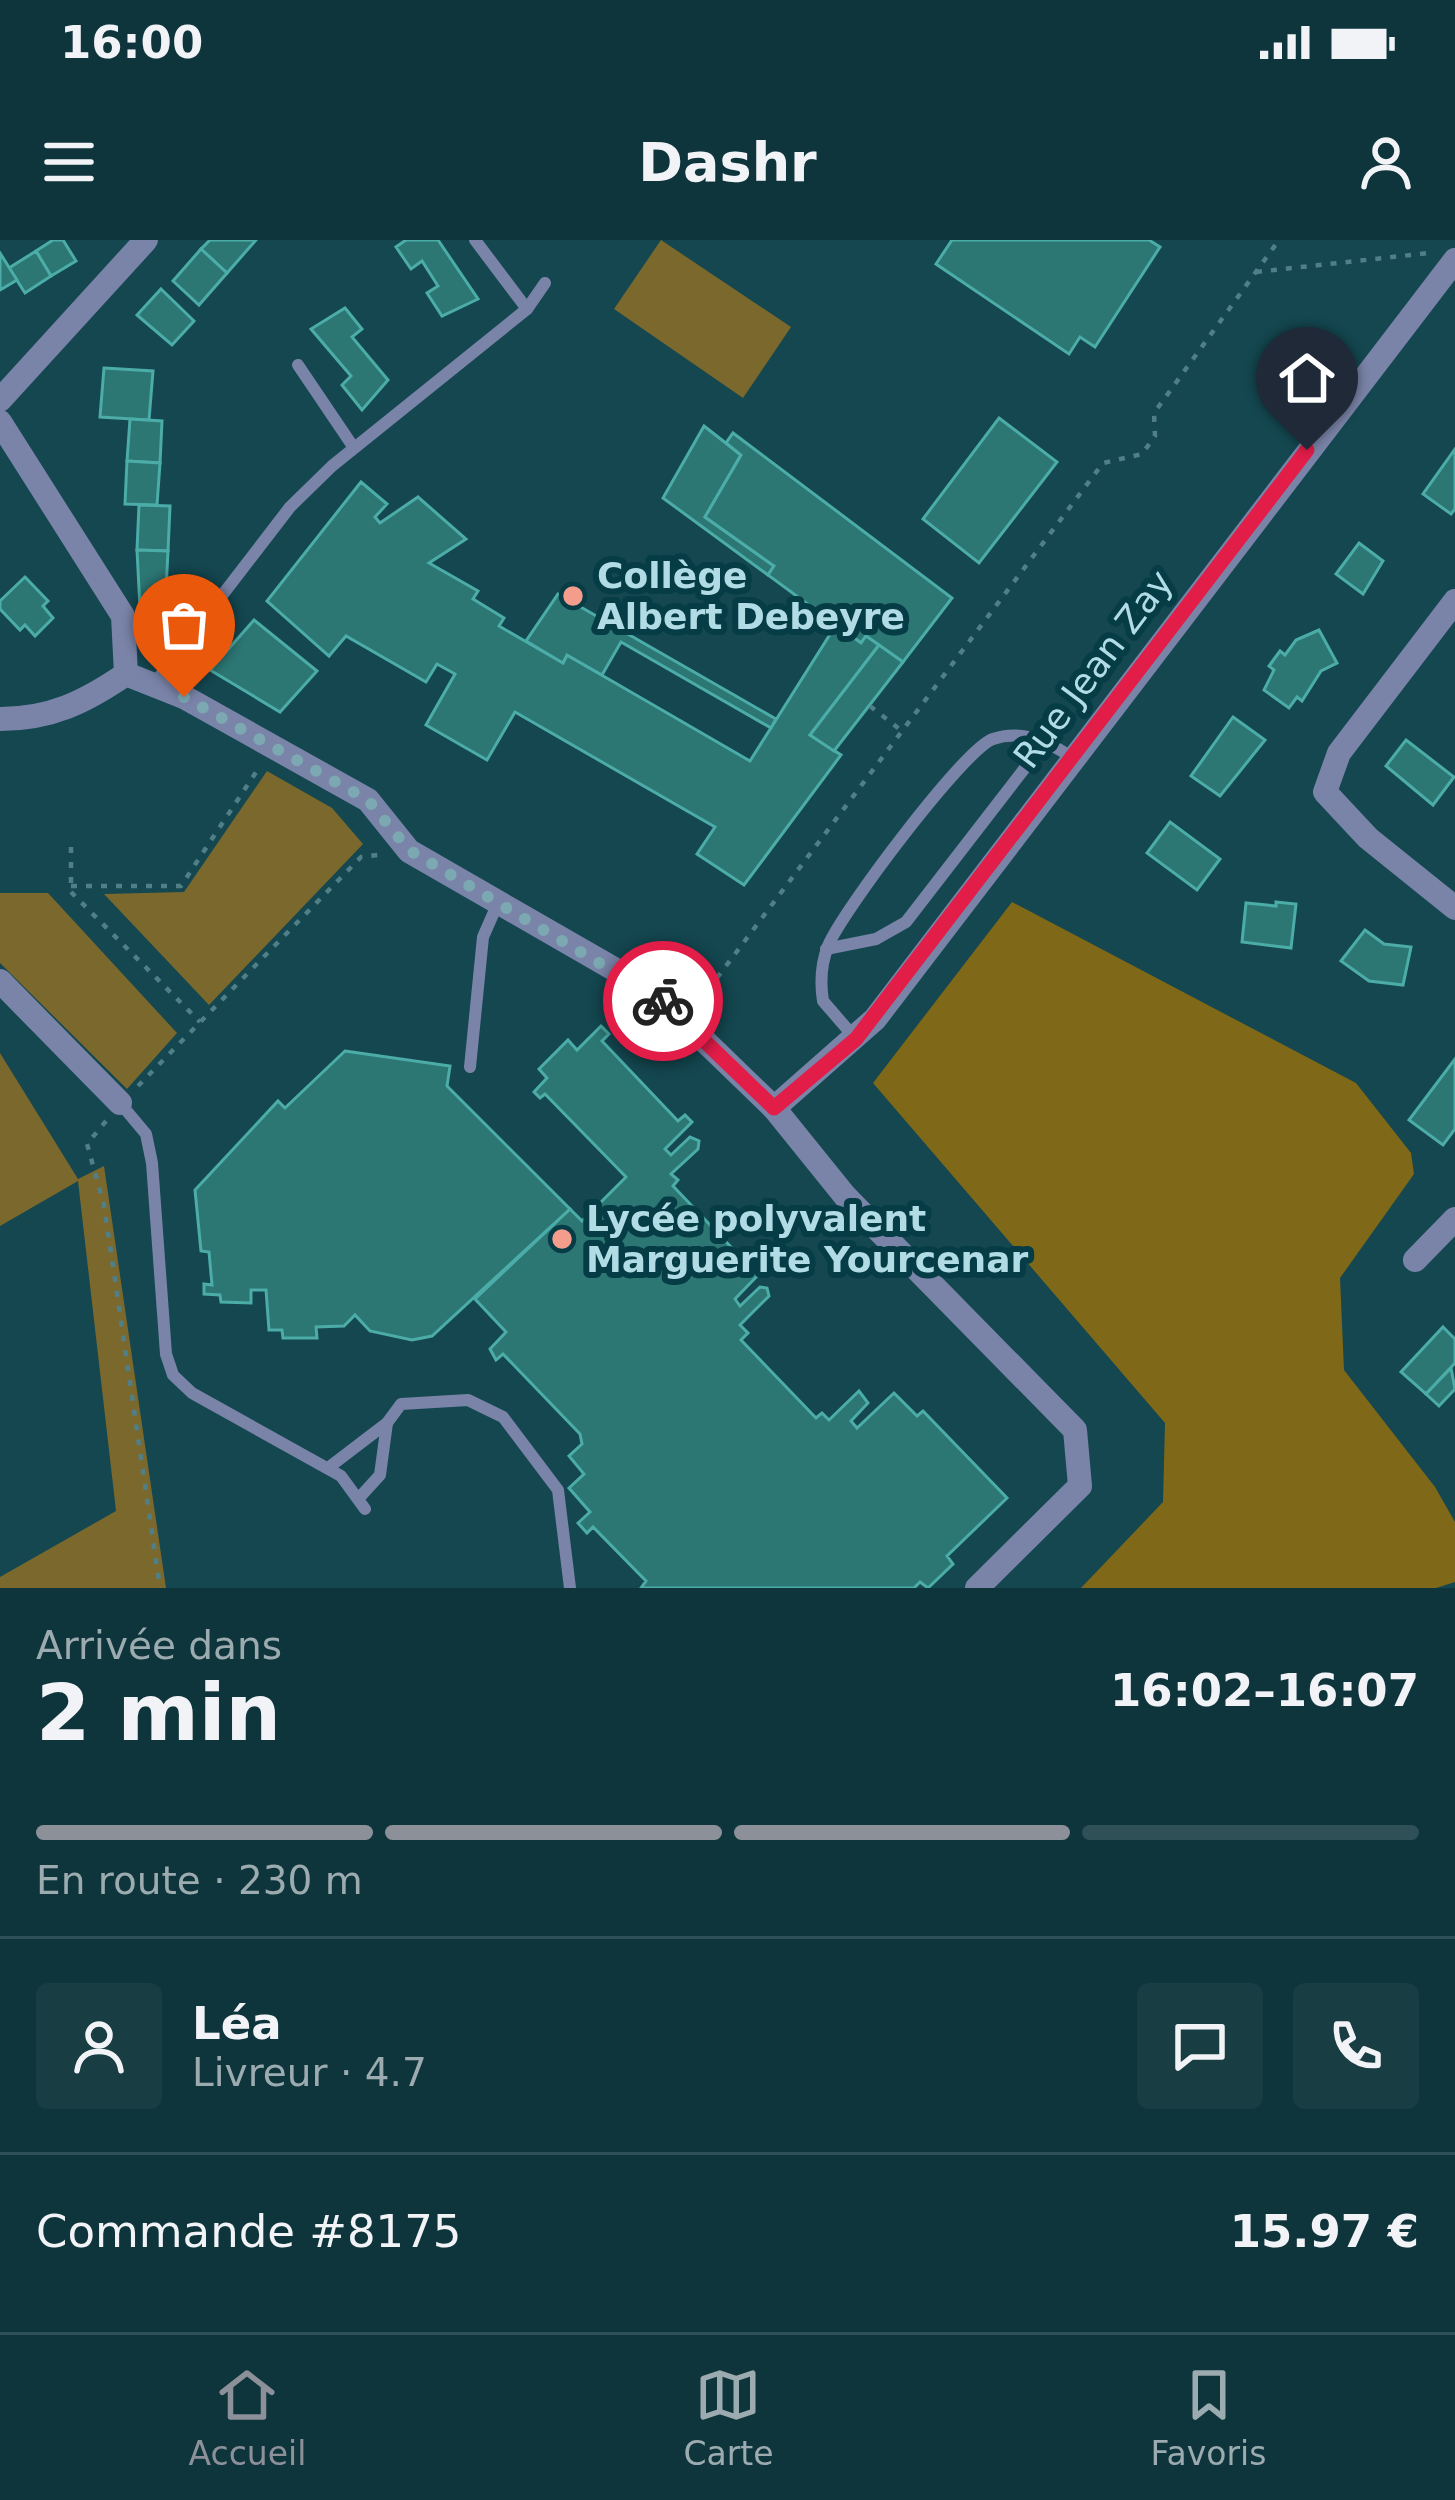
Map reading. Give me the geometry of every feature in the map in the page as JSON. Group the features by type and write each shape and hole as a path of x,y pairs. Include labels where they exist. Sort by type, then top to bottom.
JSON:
{"street":[{"path":"0,400 146,240"},
{"name":"Rue Jean Zay","path":"774,1108 856,1039 1455,260"},
{"path":"0,422 123,616 126,674"},
{"path":"1455,601 1339,753 1324,792 1368,838 1455,908"},
{"path":"126,674 273,746 368,800 409,850 633,979 685,1021 774,1108 845,1196 1075,1430 1080,1486 977,1588"},
{"path":"0,719 56,713 87,701 126,674"},
{"path":"0,981 121,1103"},
{"path":"1415,1261 1455,1220"}],"lane":[{"path":"475,240 526,309"},
{"path":"154,685 290,507 354,448 526,309 544,283"},
{"path":"298,365 354,448"},
{"path":"856,1039 823,1000 826,949 970,753 1009,735 1045,742 1071,757"},
{"path":"826,949 876,939 906,922 1045,742"},
{"path":"470,1066 483,938 499,902"},
{"path":"121,1103 146,1134 152,1163 166,1354 173,1375 192,1393 328,1468 362,1503 380,1475 387,1423"},
{"path":"328,1468 387,1423 400,1404 468,1400 503,1417 558,1490 570,1588"}],"path":[{"path":"685,1021 1103,463 1142,454 1155,436 1154,413 1279,240"},
{"path":"1256,272 1432,252 1442,240"},
{"path":"869,706 902,731"},
{"path":"70,886 181,886 273,746"},
{"path":"71,847 70,886 200,1022"},
{"path":"160,1588 104,1205 87,1144 121,1103 361,857"}],"shaded area":[{"path":"661,240 791,327 743,398 614,309"},
{"path":"267,771 332,808 363,844 209,1005 104,894 184,892"},
{"path":"0,893 48,893 177,1033 127,1089 0,963"},
{"path":"1012,902 1356,1083 1411,1153 1414,1174 1340,1278 1344,1370 1435,1487 1455,1522 1455,1582 1436,1588 1081,1588 1163,1502 1165,1423 873,1083"},
{"path":"0,1053 78,1179 104,1166 166,1588 0,1588 0,1577 116,1511 78,1181 0,1226"}],"building":[{"path":"53,240 63,240 76,261 51,276 36,251"},
{"path":"210,240 256,240 227,273 201,249"},
{"path":"406,240 438,240 478,299 442,316 427,293 438,286 422,261 411,269 396,247"},
{"path":"952,240 1149,240 1160,247 1095,347 1080,337 1069,354 936,264"},
{"path":"201,249 227,273 199,305 173,281"},
{"path":"36,251 51,276 25,293 9,268"},
{"path":"0,253 17,280 0,290"},
{"path":"161,289 194,321 172,345 137,315"},
{"path":"345,308 362,329 352,337 388,380 362,410 342,385 351,376 311,329"},
{"path":"104,368 153,371 149,420 100,417"},
{"path":"999,418 1057,462 979,563 923,519"},
{"path":"130,419 162,421 160,463 127,461"},
{"path":"704,426 741,455 705,517 774,566 768,575 663,498"},
{"path":"733,433 952,598 903,662 866,636 861,643 836,625 768,575 774,566 705,517 741,455 726,443"},
{"path":"1455,449 1455,509 1451,514 1423,494"},
{"path":"127,461 160,463 157,505 125,504"},
{"path":"361,482 387,504 375,517 380,523 418,497 466,539 429,563 478,591 473,599 504,618 499,626 563,663 567,655 750,761 836,625 861,643 866,636 879,645 810,735 841,755 744,885 697,854 715,827 515,712 487,760 426,725 455,674 437,664 426,682 346,636 329,656 267,601"},
{"path":"139,505 170,506 168,551 137,550"},
{"path":"1359,543 1383,561 1363,594 1336,574"},
{"path":"137,550 168,551 165,609 140,608"},
{"path":"25,577 48,601 43,606 53,618 35,636 25,625 20,630 0,609 0,601"},
{"path":"558,594 776,719 771,728 621,642 602,675 567,655 563,663 526,641"},
{"path":"174,609 186,619 169,637 158,627"},
{"path":"254,620 317,671 280,712 210,670"},
{"path":"1319,630 1337,663 1321,671 1302,701 1297,697 1289,708 1264,690 1274,670 1269,666 1280,651 1285,655 1296,640"},
{"path":"879,645 903,662 834,751 810,735"},
{"path":"1233,717 1265,740 1220,796 1191,776"},
{"path":"1406,740 1454,777 1433,805 1386,766"},
{"path":"1170,822 1220,859 1197,890 1147,853"},
{"path":"1276,902 1296,904 1291,948 1242,942 1246,903 1276,906"},
{"path":"1365,930 1384,944 1411,947 1403,985 1369,981 1341,961"},
{"path":"601,1026 609,1034 602,1041 678,1121 685,1115 692,1122 665,1149 671,1155 690,1137 699,1141 698,1149 671,1174 678,1180 673,1186 750,1267 756,1262 763,1270 735,1299 740,1306 760,1287 767,1288 769,1296 740,1325 748,1333 741,1340 816,1418 822,1413 829,1420 859,1391 868,1403 851,1421 857,1428 894,1393 917,1416 923,1411 1007,1498 947,1556 953,1564 928,1588 920,1582 914,1588 641,1588 646,1581 593,1527 587,1533 578,1523 590,1512 569,1488 584,1474 569,1456 582,1444 580,1434 503,1354 496,1360 490,1349 506,1332 475,1299 570,1209 582,1221 626,1177 545,1094 540,1098 534,1092 547,1078 539,1069 568,1040 577,1050"},
{"path":"345,1051 450,1066 447,1086 570,1209 432,1336 412,1340 370,1331 355,1315 344,1326 316,1327 317,1338 283,1338 282,1330 269,1330 266,1290 251,1290 251,1303 221,1302 220,1295 204,1294 204,1284 212,1285 209,1252 201,1251 195,1190 278,1101 285,1108"},
{"path":"1455,1059 1455,1129 1443,1145 1409,1120"},
{"path":"1443,1327 1455,1339 1455,1363 1426,1394 1401,1372"},
{"path":"1451,1368 1455,1389 1439,1406 1426,1394"}],"way so far":[{"path":"184,697 368,800 409,850 663,1001"}],"place":[{"name":"Collège Albert Debeyre","path":"573,596"},
{"name":"Lycée polyvalent Marguerite Yourcenar","path":"562,1239"}],"route":[{"path":"663,1001 774,1108 856,1039 1307,450"}]}
